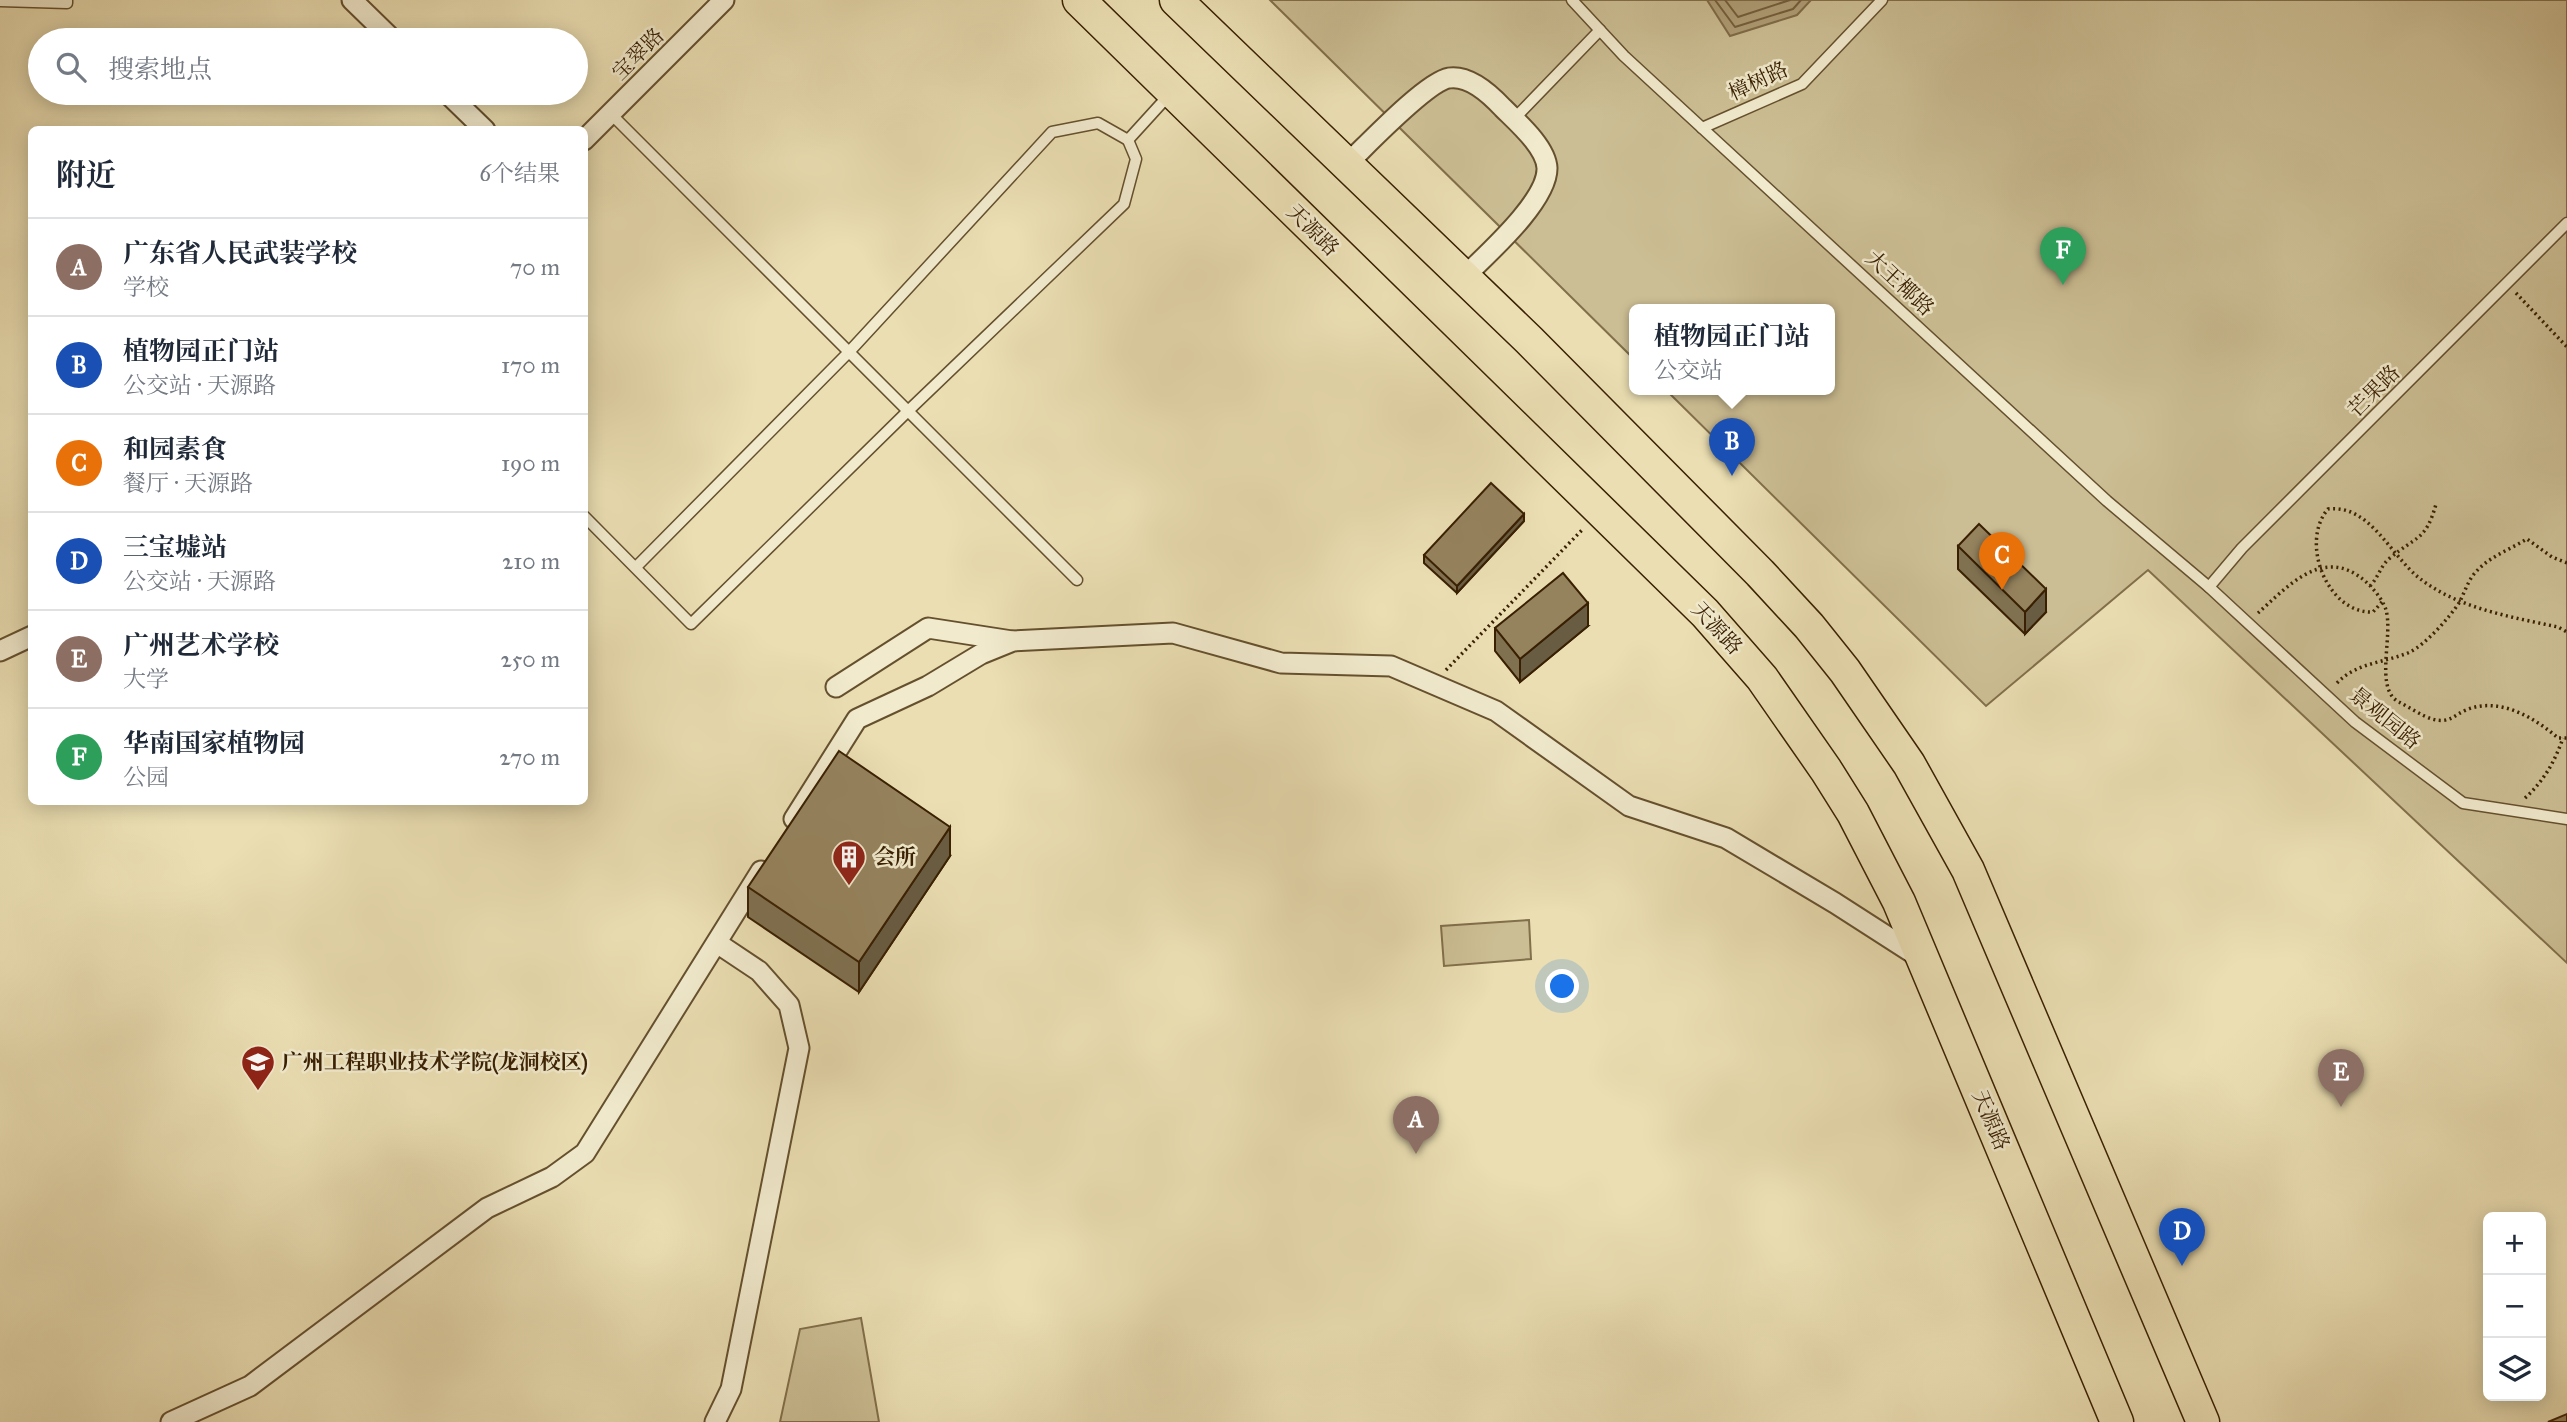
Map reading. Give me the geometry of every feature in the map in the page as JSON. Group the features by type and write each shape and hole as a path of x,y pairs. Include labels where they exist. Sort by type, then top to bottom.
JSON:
{"highway":[{"name":"天源路","path":"1079,0 1705,613 1762,678 1853,813 1899,902 2118,1422"},
{"path":"1176,0 1464,277 1750,563 1809,626 1845,671 1909,764 1968,870 2203,1422"}],"street":[{"path":"352,0 381,28"},
{"name":"宝翠路","path":"588,136 724,0"},
{"path":"1347,164 1402,112 1432,86 1446,78 1459,77 1469,80 1500,105 1542,153 1547,168 1541,188 1517,225 1464,277"},
{"path":"459,105 481,126"},
{"path":"836,687 928,628 1013,641 1173,633 1281,663 1391,666 1496,711 1629,806 1726,838 1835,902 1923,959"},
{"path":"0,651 28,638"},
{"path":"783,836 857,719 928,686 981,654 1013,641"},
{"path":"172,1422 250,1386 487,1208 552,1177 585,1153 769,860"},
{"path":"715,1422 732,1389 799,1048 789,1005 759,971 720,944"}],"lane":[{"path":"0,1 41,4 67,3 68,0"},
{"name":"大王椰路","path":"1572,0 1624,56 2107,501 2210,587"},
{"name":"樟树路","path":"1702,128 1802,84 1882,0"},
{"path":"1514,120 1600,30"},
{"path":"1128,140 1172,92"},
{"path":"611,114 1077,580"},
{"path":"588,520 691,624 1124,204 1136,159 1128,140 1098,122 1052,132 849,352 636,568"},
{"name":"芒果路","path":"2210,587 2242,548 2567,223"},
{"name":"景观园路","path":"2210,587 2355,722 2463,803 2567,818"}],"path":[{"path":"2507,284 2567,347"},
{"path":"2370,586 2379,577 2388,559 2423,536 2437,504"},
{"path":"2382,603 2373,611 2361,612 2331,591 2320,567 2315,537 2319,520 2328,509 2339,508 2365,519 2395,555 2418,577 2440,592 2477,608 2558,627 2567,632"},
{"path":"1433,684 1600,511"},
{"path":"2326,695 2344,675 2411,651 2440,626 2460,600 2474,574 2493,558 2528,539 2552,557 2567,563"},
{"path":"2248,622 2309,571 2320,567 2347,568 2370,586 2382,603 2389,629 2386,687 2395,700 2432,719 2452,720 2466,710 2483,706 2505,709 2529,716 2558,738 2565,738 2552,766 2535,789 2510,810"}],"shaded area":[{"path":"1270,0 2567,0 2567,963 2148,570 1986,706 1671,395 1835,395 1835,304 1629,304 1629,354"},
{"path":"1529,920 1531,959 1444,966 1441,926"},
{"path":"861,1318 879,1422 780,1422 800,1329"}],"water":[{"path":"1707,0 1811,0 1797,15 1730,36"}],"building":[{"path":"1491,483 1524,514 1457,586 1424,555"},
{"path":"1979,524 2046,589 2025,612 1958,546"},
{"path":"1563,573 1588,603 1520,659 1495,628"},
{"name":"会所","path":"839,751 950,827 859,962 748,887"},
{"path":"2567,1414 2567,1422 2548,1422"}],"place":[{"name":"华南国家植物园","path":"2063,285"},
{"name":"植物园正门站","path":"1732,476"},
{"name":"和园素食","path":"2002,590"},
{"name":"会所","path":"849,887"},
{"name":"广州工程职业技术学院(龙洞校区)","path":"258,1092"},
{"name":"广州艺术学校","path":"2341,1107"},
{"name":"广东省人民武装学校","path":"1416,1154"},
{"name":"三宝墟站","path":"2182,1266"}]}
